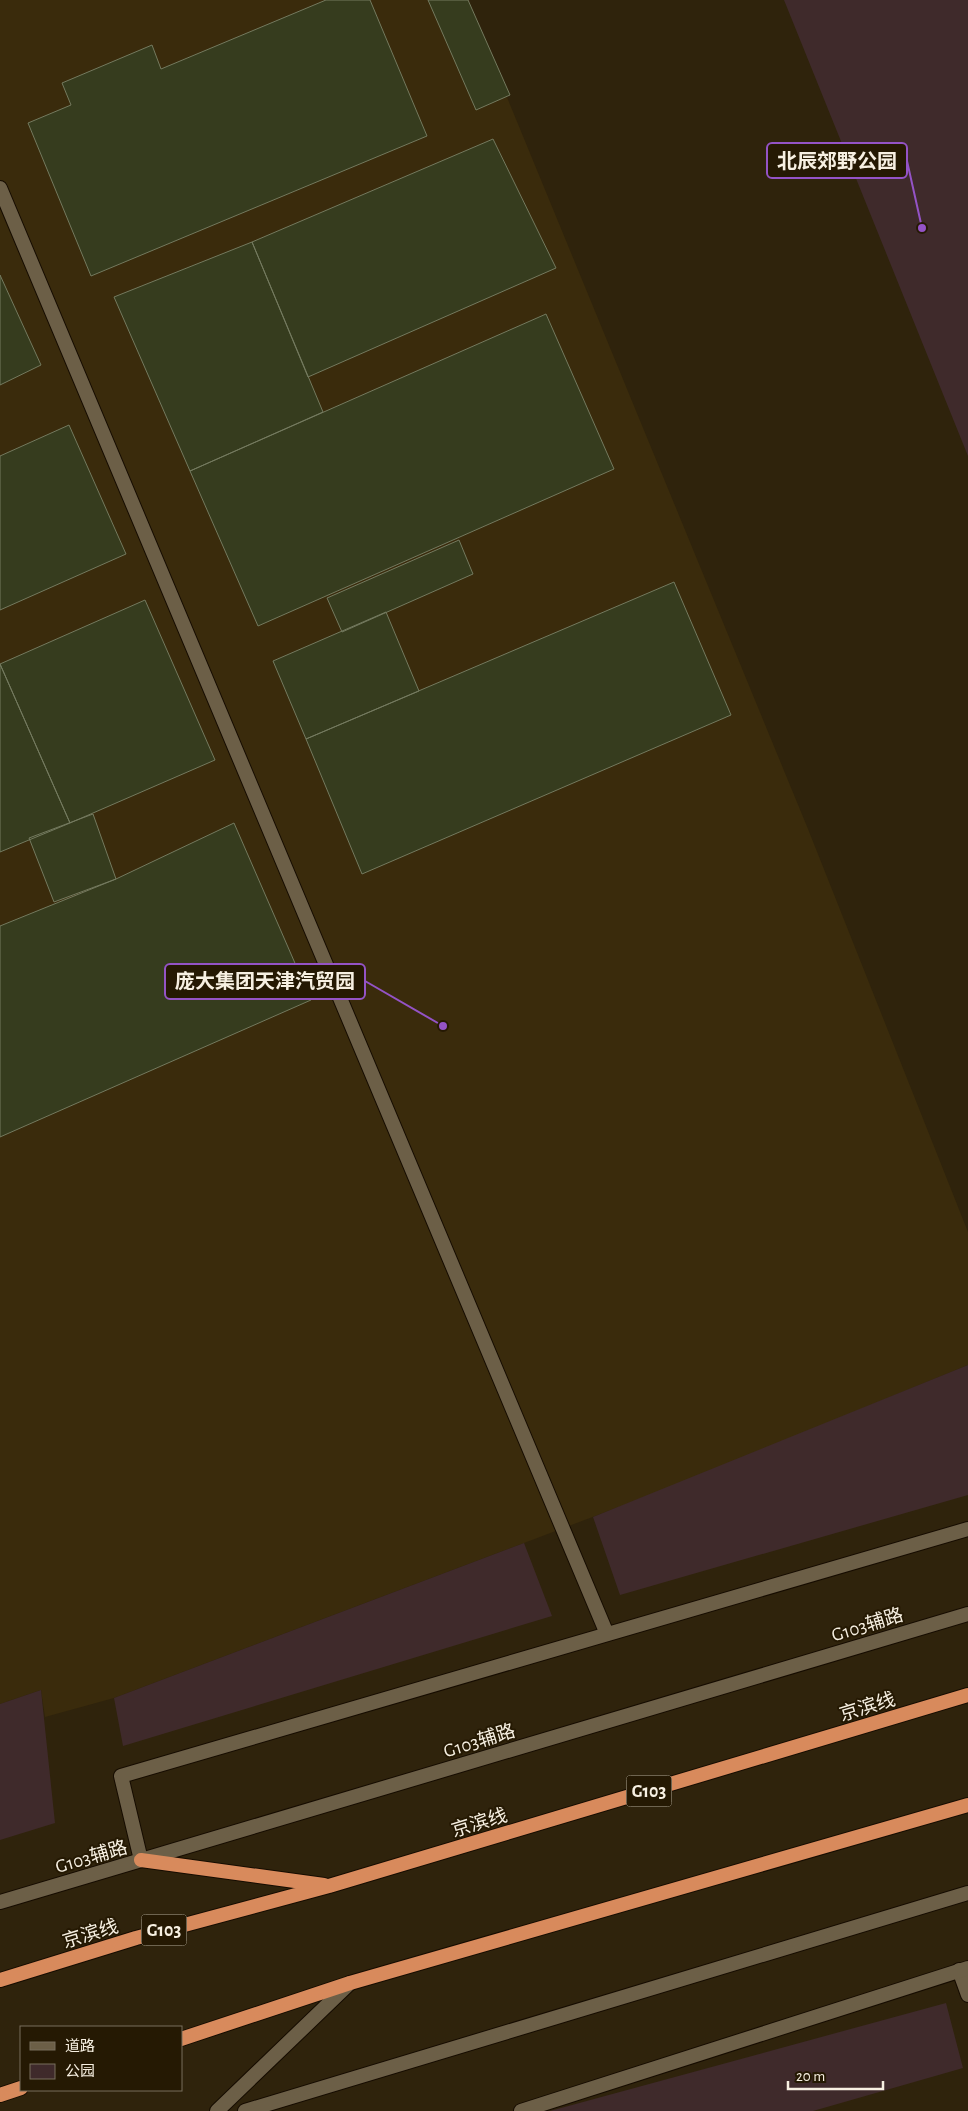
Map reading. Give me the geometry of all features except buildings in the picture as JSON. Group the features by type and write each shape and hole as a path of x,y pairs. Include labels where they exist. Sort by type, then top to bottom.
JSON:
{"highway":[{"name":"京滨线","path":"0,1980 136,1938 329,1886 968,1695"},
{"path":"182,2039 350,1983 968,1805"},
{"path":"142,1860 329,1886"},
{"path":"0,2094 20,2088"}],"street":[{"path":"0,188 607,1634"},
{"path":"142,1860 122,1776 968,1529"},
{"name":"G103辅路","path":"0,1902 968,1614"},
{"path":"245,2111 968,1893"},
{"path":"521,2111 964,1969 968,1995"},
{"path":"217,2111 350,1983"}],"shaded area":[{"path":"0,0 467,0 808,829 968,1232 968,1365 669,1488 114,1698 45,1717 41,1690 0,1704"}],"green space":[{"path":"784,0 968,0 968,456"},
{"path":"968,1365 968,1495 620,1595 593,1517"},
{"path":"524,1543 552,1616 123,1746 114,1698"},
{"path":"41,1690 55,1823 0,1840 0,1704"},
{"path":"946,2003 963,2068 813,2111 550,2111"}],"place":[{"name":"北辰郊野公园","path":"922,228"},
{"name":"庞大集团天津汽贸园","path":"443,1026"}]}
